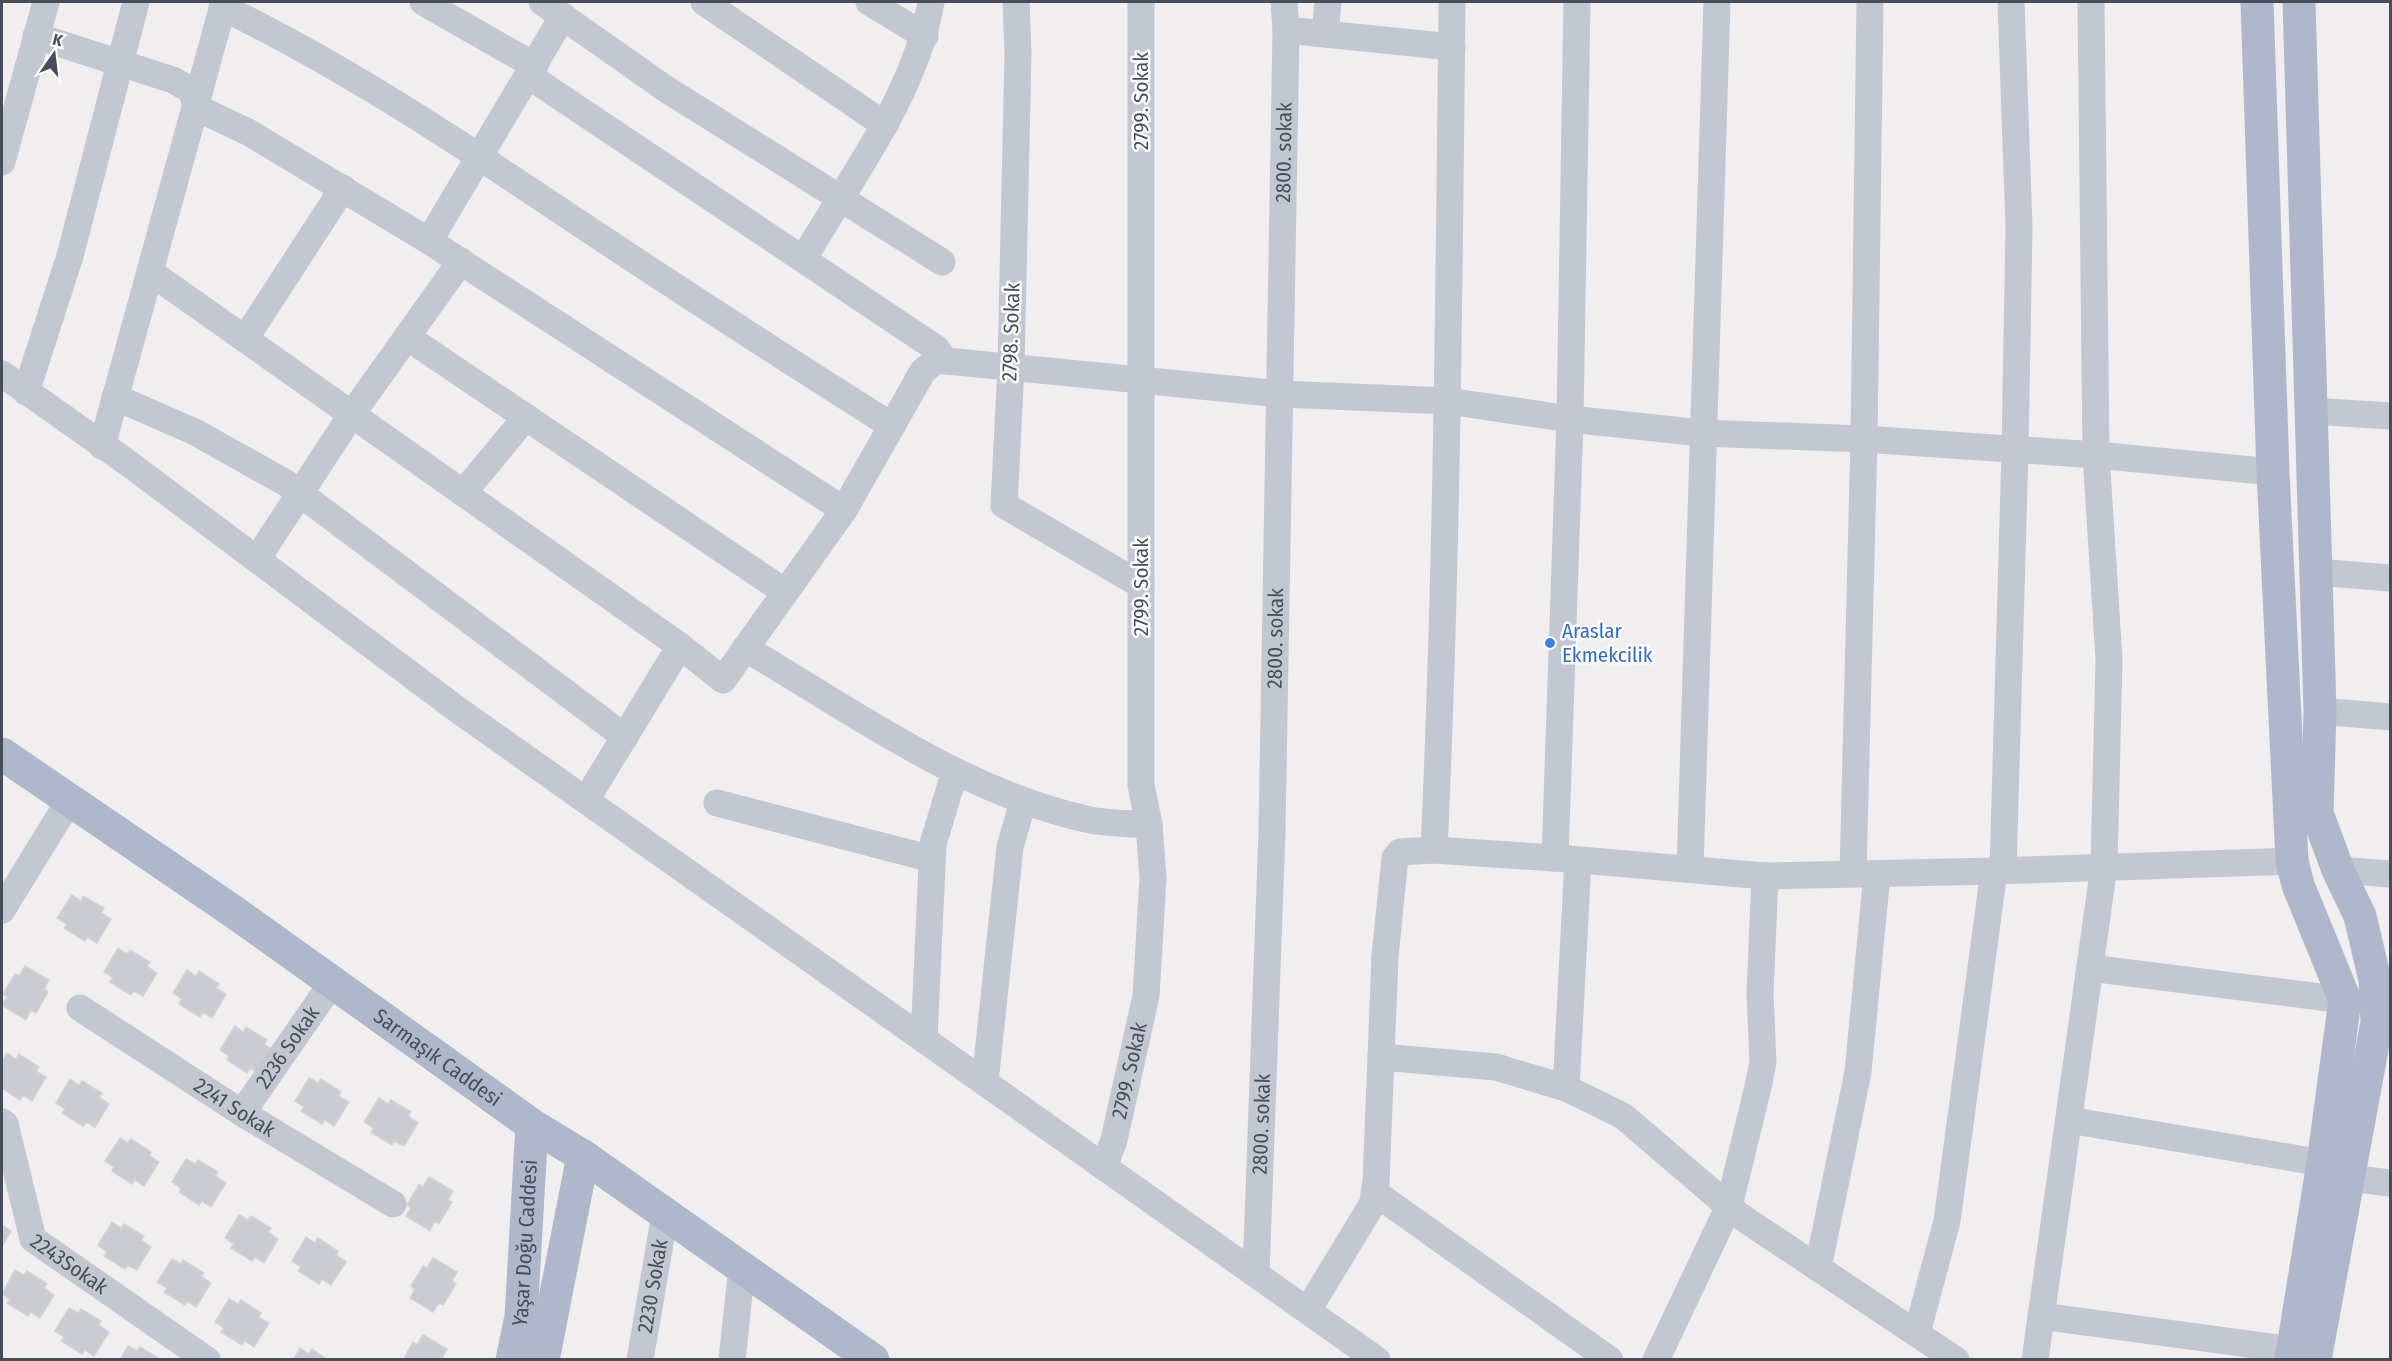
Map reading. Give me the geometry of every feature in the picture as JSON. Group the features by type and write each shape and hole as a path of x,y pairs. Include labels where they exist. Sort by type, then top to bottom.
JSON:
{"main road":[{"path":"2257,2 2273,472 2292,861 2298,885 2345,1000 2336,1171"},
{"path":"2299,2 2317,572 2320,711 2317,813 2338,870 2360,916 2384,1023 2336,1171 2300,1356"},
{"name":"Sarmaşık Caddesi","path":"2,754 532,1125 583,1156 873,1359"},
{"name":"Yaşar Doğu Caddesi","path":"512,1359 521,1317 532,1125"},
{"name":"Yaşar Doğu Caddesi","path":"543,1359 583,1156"}],"street":[{"path":"2,162 46,2"},
{"path":"26,392 70,256 136,2"},
{"path":"423,2 532,71 937,349 944,360"},
{"path":"704,2 885,125"},
{"path":"869,2 925,36"},
{"path":"804,258 885,125 925,36 931,2"},
{"name":"2798. Sokak","path":"1016,2 1018,53 1011,367 1004,505 1141,585"},
{"name":"2799. Sokak","path":"1104,1167 1114,1140 1146,996 1153,878 1149,825 1142,785 1141,2"},
{"name":"2800. sokak","path":"1256,1274 1269,970 1281,394 1286,30 1284,2"},
{"path":"1325,34 1328,2"},
{"path":"1434,850 1442,667 1448,401 1452,2"},
{"path":"1566,1088 1570,419 1577,2"},
{"path":"1690,869 1717,2"},
{"path":"1818,1268 1858,1072 1865,874 1864,439 1870,2"},
{"path":"1917,1333 1947,1221 1998,871 2015,451 2019,227 2011,2"},
{"path":"2035,1359 2104,866 2109,659 2096,455 2091,2"},
{"path":"102,446 197,108 223,4 297,44 480,157 734,326 891,426"},
{"path":"429,241 532,71 552,9 666,89 942,262"},
{"path":"1286,30 1452,47"},
{"path":"36,36 173,80 191,90 197,108 248,132 429,241 844,510"},
{"path":"245,339 343,188"},
{"path":"257,559 352,414 461,261"},
{"path":"150,272 680,646 723,680 844,510 923,371 936,360 1281,394 1448,401 1570,419 1702,433 1864,439 2096,455 2273,472"},
{"path":"407,337 785,592"},
{"path":"2,374 128,463 458,710 1377,1359"},
{"path":"115,397 195,432 286,483 625,737"},
{"path":"2312,411 2391,416"},
{"path":"463,493 526,417"},
{"path":"2317,572 2391,578"},
{"path":"586,800 680,646"},
{"path":"745,648 955,771 1023,802 1087,820 1149,825"},
{"path":"2320,711 2391,717"},
{"path":"924,1039 932,859 944,803 955,771"},
{"path":"2,910 69,801"},
{"path":"985,1082 1010,847 1023,802"},
{"path":"717,803 932,859"},
{"path":"1308,1310 1373,1203 1385,956 1395,858 1400,852 1434,850 1765,876 2292,861"},
{"path":"2338,870 2391,874"},
{"path":"1656,1359 1729,1206 1763,1062 1760,994 1765,876"},
{"path":"2090,968 2345,1000"},
{"name":"2236 Sokak","path":"242,1113 332,983"},
{"name":"2241 Sokak","path":"80,1008 242,1113 393,1204"},
{"path":"1381,1057 1496,1068 1566,1088 1623,1116 1729,1206 1956,1359"},
{"path":"2068,1120 2391,1183"},
{"name":"2243Sokak","path":"2,1122 5,1124 33,1239 207,1359"},
{"path":"1374,1192 1610,1359"},
{"name":"2230 Sokak","path":"640,1359 665,1214"},
{"path":"732,1359 742,1266"},
{"path":"2041,1316 2300,1356"}],"building":[{"path":"72,895 81,901 83,896 104,908 101,913 111,919 97,943 87,937 85,941 64,928 67,924 57,918"},
{"path":"118,948 127,954 130,950 150,962 147,966 157,973 143,996 134,991 131,995 110,982 113,978 104,972"},
{"path":"25,966 49,980 44,989 48,992 36,1013 31,1010 26,1020 2,1005 7,997 3,994 15,974 19,976"},
{"path":"187,970 196,976 199,971 219,984 216,988 226,994 212,1018 203,1012 200,1017 179,1004 182,999 173,993"},
{"path":"235,1026 243,1032 246,1027 267,1040 264,1044 274,1051 259,1074 250,1068 247,1073 227,1060 229,1056 220,1050"},
{"path":"7,1053 16,1059 19,1054 39,1067 36,1071 46,1077 32,1101 23,1095 20,1100 2,1088 2,1062"},
{"path":"309,1078 318,1083 321,1079 341,1092 338,1096 349,1102 334,1126 325,1120 322,1124 301,1111 304,1107 295,1101"},
{"path":"70,1079 79,1085 82,1081 102,1093 99,1097 109,1104 95,1127 86,1122 83,1126 62,1113 65,1109 56,1103"},
{"path":"379,1098 388,1104 391,1100 411,1112 408,1116 418,1123 404,1146 394,1141 392,1145 371,1132 374,1128 364,1122"},
{"path":"120,1138 128,1143 131,1139 151,1152 149,1155 159,1162 144,1186 135,1180 132,1184 112,1171 114,1167 105,1161"},
{"path":"186,1159 195,1164 198,1160 218,1172 215,1176 226,1183 211,1207 202,1201 199,1205 179,1192 181,1188 172,1182"},
{"path":"429,1177 453,1191 448,1200 452,1202 439,1224 435,1221 430,1231 406,1216 411,1208 407,1205 419,1184 423,1187"},
{"path":"239,1215 248,1220 251,1216 271,1228 268,1232 278,1239 264,1263 255,1257 252,1261 231,1248 234,1244 225,1238"},
{"path":"112,1222 121,1228 124,1224 144,1236 141,1240 151,1247 137,1270 127,1265 125,1269 104,1256 107,1252 98,1245"},
{"path":"2,1225 11,1231 2,1247"},
{"path":"306,1237 315,1243 318,1238 338,1251 336,1255 346,1262 331,1285 322,1279 319,1284 298,1271 301,1267 292,1261"},
{"path":"433,1258 457,1272 452,1281 456,1284 443,1305 439,1303 433,1312 410,1298 415,1289 411,1286 423,1266 427,1268"},
{"path":"172,1259 181,1264 183,1260 204,1273 201,1276 211,1283 196,1307 187,1301 185,1305 164,1292 167,1288 157,1282"},
{"path":"15,1270 24,1275 27,1271 47,1284 44,1288 54,1295 40,1318 30,1312 28,1316 7,1303 10,1300 2,1294"},
{"path":"229,1299 238,1304 241,1300 261,1313 258,1317 269,1323 254,1347 245,1341 242,1345 221,1332 224,1328 215,1322"},
{"path":"69,1308 78,1313 81,1309 101,1321 98,1325 109,1332 94,1356 85,1350 82,1354 61,1341 64,1337 55,1331"},
{"path":"423,1335 447,1349 442,1358 445,1360 403,1360 413,1342 417,1345"},
{"path":"128,1346 137,1351 140,1347 160,1359 120,1360"},
{"path":"300,1348 309,1354 312,1349 328,1360 293,1360"}],"place":[{"name":"Araslar Ekmekcilik","path":"1550,643"}]}
